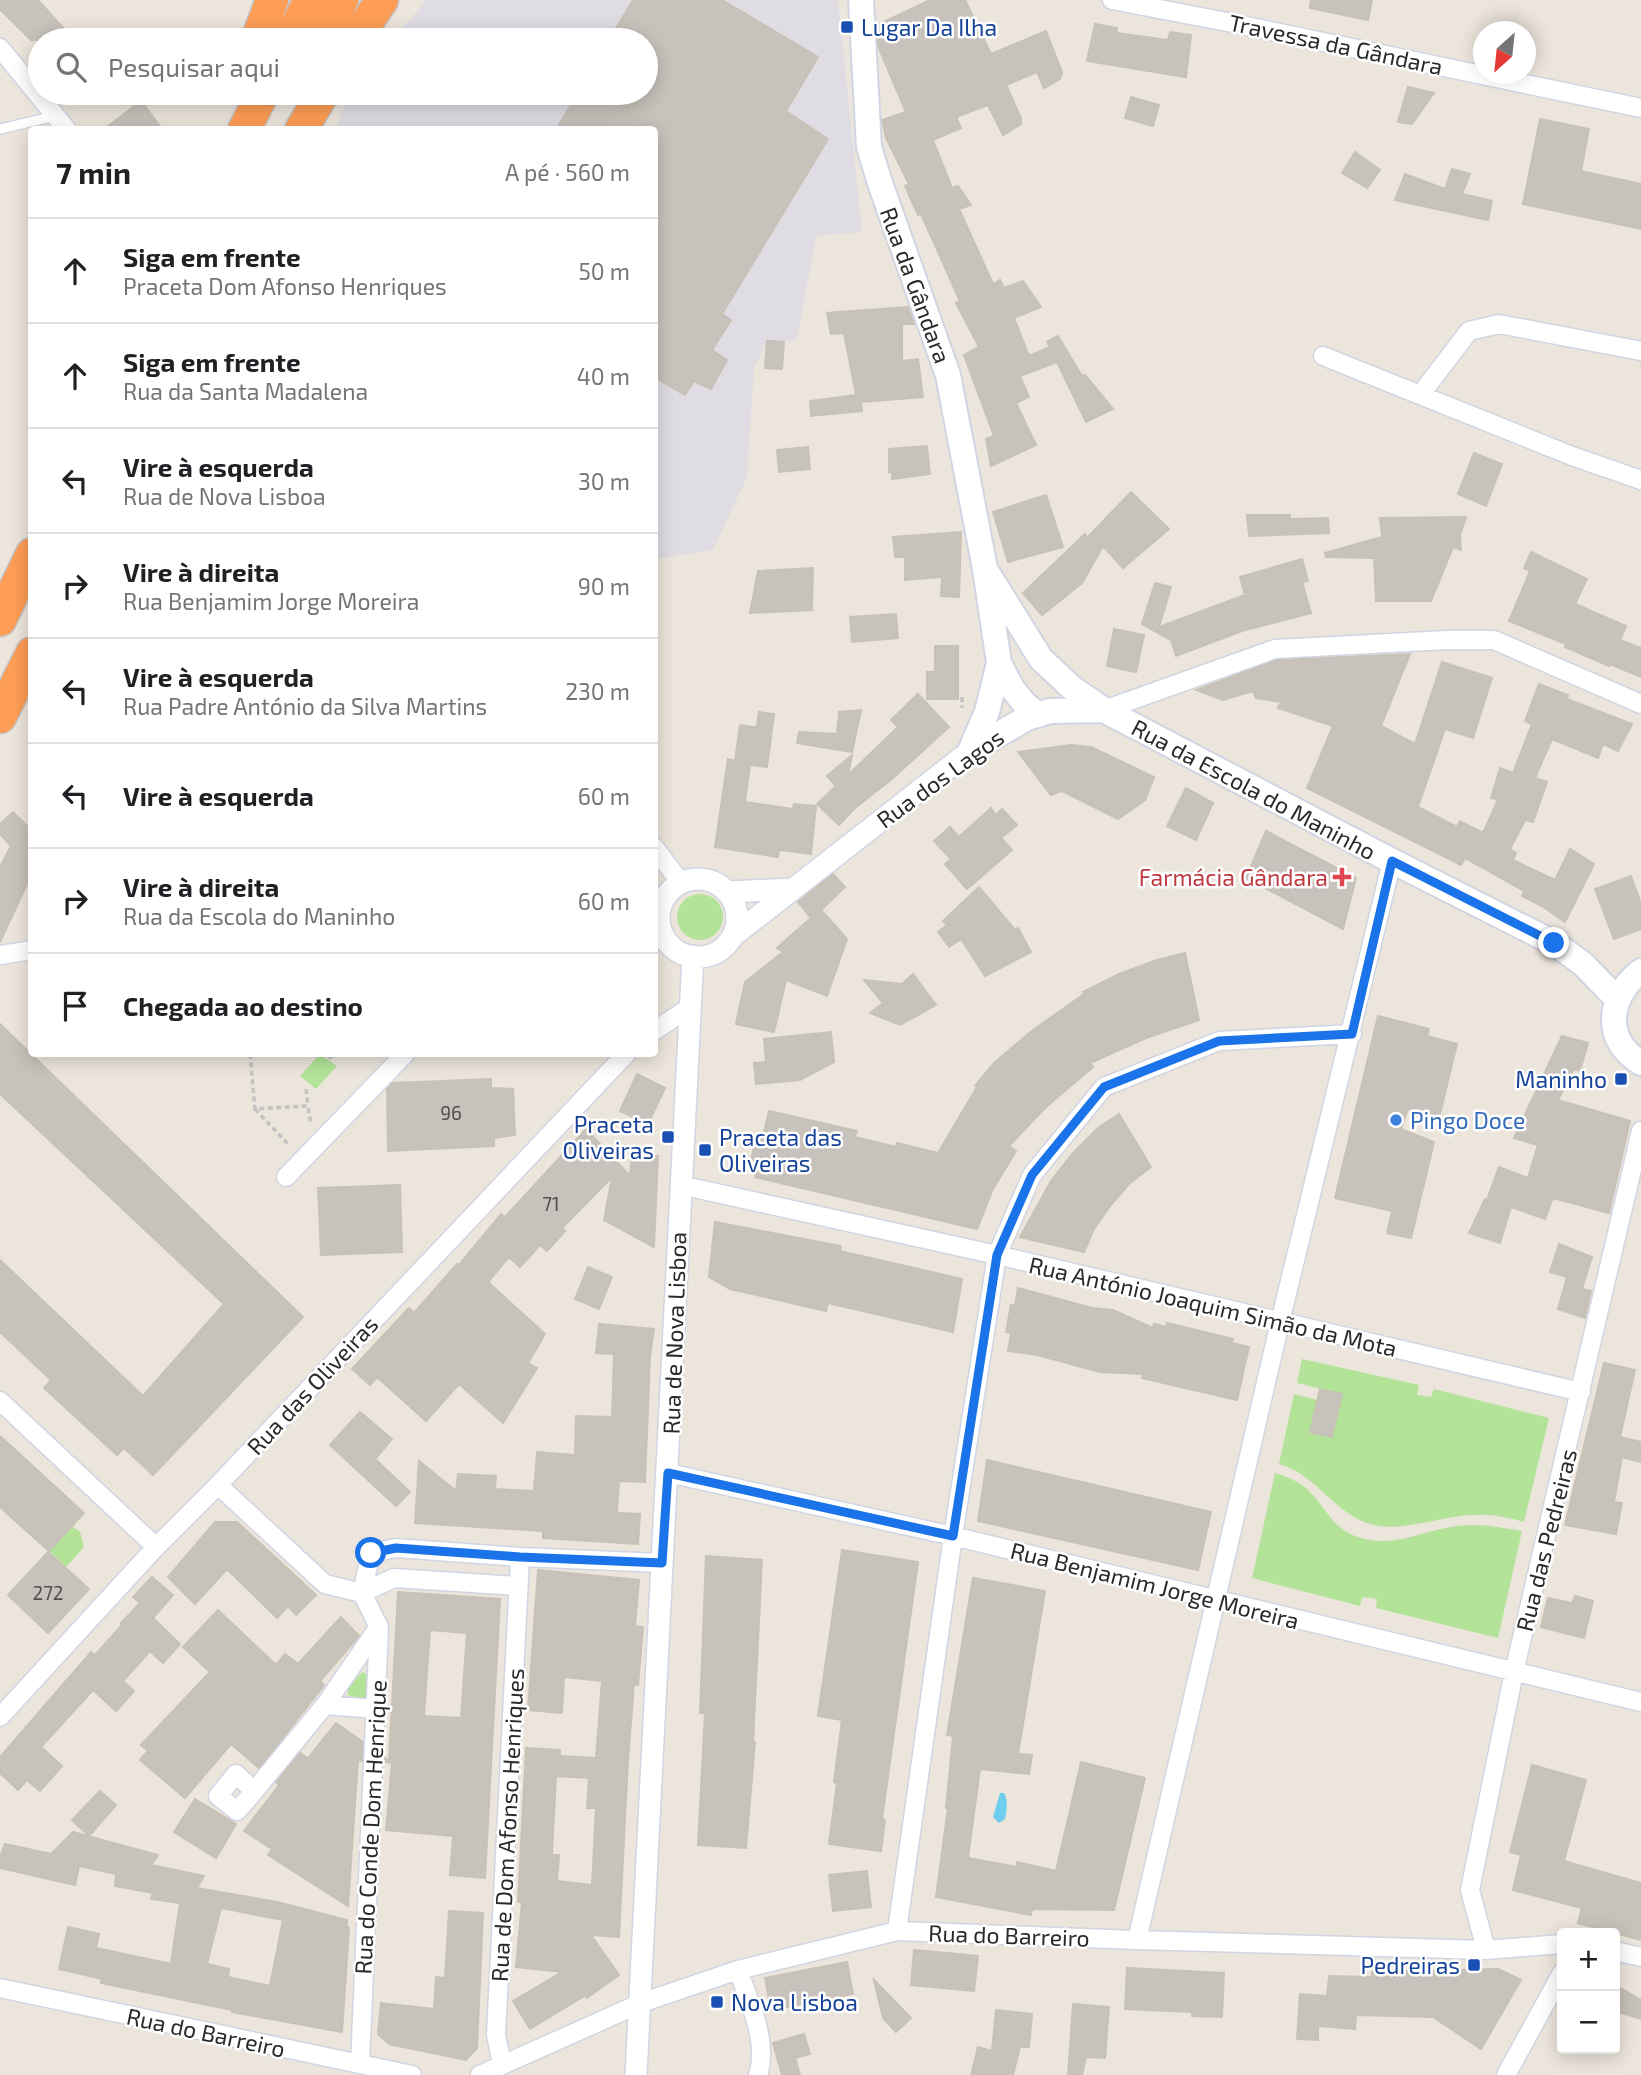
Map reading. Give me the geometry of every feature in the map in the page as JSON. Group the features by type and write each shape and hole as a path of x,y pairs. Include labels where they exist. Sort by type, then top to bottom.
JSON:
{"highway":[{"path":"262,28 272,0"},
{"path":"295,28 310,0"},
{"path":"329,28 342,0"},
{"path":"363,28 382,0"},
{"path":"225,126 233,105"},
{"path":"246,126 257,105"},
{"path":"282,126 292,105"},
{"path":"303,126 316,105"},
{"path":"0,620 28,562"},
{"path":"0,717 27,668"}],"main road":[{"name":"Rua da Gândara","path":"861,0 869,147 948,375 985,569 999,663 1012,688 1038,715 1045,690 1041,659"},
{"name":"Rua da Gândara","path":"985,569 1041,659 1072,688 1104,710"},
{"name":"Rua da Gândara","path":"970,751 987,712 999,663"},
{"name":"Rua dos Lagos","path":"970,751 1027,718 1050,711 1104,710"},
{"name":"Rua da Escola do Maninho","path":"1104,710 1554,943 1583,964 1617,999"},
{"path":"1641,971 1628,981 1617,999 1614,1013 1614,1026 1619,1041 1628,1053 1641,1063"}],"street":[{"name":"Travessa da Gândara","path":"1112,0 1641,108"},
{"path":"0,48 28,82"},
{"path":"47,105 61,122"},
{"path":"1420,394 1469,331 1499,324 1641,351"},
{"path":"1323,356 1572,456 1641,480"},
{"path":"1104,710 1275,649 1447,640 1494,640 1641,704"},
{"name":"Rua dos Lagos","path":"793,888 970,751"},
{"path":"658,852 681,883"},
{"path":"1137,1941 1280,1322 1392,861"},
{"path":"658,912 672,888 681,883 701,879 716,883 728,892 735,906 737,921 733,936"},
{"path":"728,892 793,888"},
{"path":"658,920 660,930 668,943 680,953 693,956 710,955 723,948 733,936 793,888"},
{"path":"0,955 28,951"},
{"name":"Rua de Nova Lisboa","path":"636,2075 693,956"},
{"path":"658,1028 690,1007"},
{"path":"897,1931 953,1536 997,1255 1032,1175 1104,1087 1219,1041 1352,1034"},
{"path":"286,1178 402,1057"},
{"name":"Rua das Oliveiras","path":"0,1717 156,1547 623,1057"},
{"name":"Rua das Pedreiras","path":"1486,1950 1470,1890 1514,1672 1641,1131"},
{"name":"Rua António Joaquim Simão da Mota","path":"680,1185 997,1255 1581,1392"},
{"path":"0,1401 156,1547"},
{"name":"Rua Benjamim Jorge Moreira","path":"668,1473 953,1536 1641,1702"},
{"path":"218,1485 326,1584 362,1594 394,1578 519,1586"},
{"path":"254,1791 325,1705 379,1626 362,1594 371,1553 396,1548 662,1563"},
{"path":"394,1578 396,1548"},
{"name":"Rua de Dom Afonso Henriques","path":"502,2064 496,2035 520,1557"},
{"name":"Rua do Conde Dom Henrique","path":"360,2064 379,1626"},
{"path":"325,1705 376,1709"},
{"name":"Rua do Barreiro","path":"480,2075 641,2003 738,1970 897,1931 1137,1941 1486,1950 1557,1944"},
{"path":"1620,1952 1641,1957"},
{"path":"738,1970 756,2025 762,2063 758,2075"},
{"path":"1506,2075 1557,1982"},
{"name":"Rua do Barreiro","path":"0,1988 412,2075"}],"lane":[{"path":"0,129 61,122"}],"path":[{"path":"962,697 962,708"},
{"path":"250,1057 256,1110 309,1153"},
{"path":"306,1089 309,1153"},
{"path":"256,1110 308,1106"}],"shaded area":[{"path":"427,0 838,0 862,232 816,236 797,340 767,342 754,367 747,477 713,550 658,559 658,126 336,126 346,105 658,105 658,28 402,28"}],"green space":[{"path":"700,894 716,901 723,917 716,933 700,940 684,933 677,917 684,901"},
{"path":"317,1057 324,1057 337,1066 316,1089 300,1076"},
{"path":"1302,1359 1419,1385 1417,1395 1431,1397 1434,1389 1549,1418 1524,1522 1482,1515 1411,1525 1374,1525 1348,1513 1304,1476 1279,1464 1294,1394 1317,1400 1310,1432 1331,1437 1342,1394 1297,1383"},
{"path":"1275,1473 1304,1487 1341,1528 1358,1537 1396,1540 1466,1525 1522,1531 1498,1638 1376,1608 1377,1599 1362,1597 1360,1606 1252,1578"},
{"path":"72,1526 80,1532 84,1547 66,1567 49,1551"},
{"path":"362,1672 369,1675 368,1697 365,1700 348,1695 348,1688"}],"water":[{"path":"1000,1793 1004,1793 1007,1805 1005,1819 999,1823 993,1817"}],"building":[{"path":"0,0 38,0 63,28 28,28 28,37 0,9"},
{"path":"633,0 722,0 818,57 786,111 828,139 722,314 731,320 712,350 727,360 711,389 694,381 685,395 658,379 658,126 558,126 571,105 658,105 658,28 616,28"},
{"path":"930,0 965,0 991,54 1046,31 1062,72 1060,79 1044,88 1037,72 1006,85 1021,118 1021,124 1003,135 988,105 956,117 961,128 933,140 952,188 958,186 971,205 959,209 993,284 1000,280 1004,288 1023,281 1041,307 1014,318 1029,356 1050,347 1047,342 1058,336 1082,376 1085,375 1113,409 1086,422 1057,362 1020,376 1029,397 1016,403 1036,445 991,466 986,439 994,436 964,355 979,347 956,303 960,301 921,214 918,215 905,186 909,184 886,138 882,120 906,112 878,46 877,25"},
{"path":"1311,0 1372,0 1368,20 1310,8"},
{"path":"1095,24 1117,28 1116,33 1168,40 1170,32 1191,35 1186,77 1087,61"},
{"path":"1408,87 1434,93 1412,124 1398,122"},
{"path":"1131,97 1159,105 1153,126 1125,118"},
{"path":"136,105 144,105 160,126 108,126"},
{"path":"1540,119 1589,129 1581,171 1641,184 1641,229 1523,204"},
{"path":"1355,152 1380,170 1367,188 1342,173"},
{"path":"1452,169 1470,174 1462,194 1492,201 1488,220 1395,200 1405,174 1445,189"},
{"path":"908,307 914,324 902,324 902,361 918,359 923,397 861,402 862,411 811,416 810,401 856,395 844,333 831,334 827,313"},
{"path":"767,341 784,342 782,369 765,368"},
{"path":"927,446 930,474 892,479 892,473 889,472 889,449"},
{"path":"808,447 810,469 779,472 777,450"},
{"path":"1474,453 1502,464 1486,506 1458,494"},
{"path":"1131,492 1169,529 1123,568 1103,546 1082,583 1042,615 1023,593 1085,534 1087,538"},
{"path":"1046,495 1063,547 1008,562 993,512"},
{"path":"1247,515 1290,515 1290,519 1328,518 1329,533 1249,536"},
{"path":"1466,517 1460,535 1461,550 1453,547 1431,601 1376,601 1374,558 1326,557 1325,553 1382,537 1380,518"},
{"path":"961,532 959,597 941,596 942,577 905,580 905,557 895,557 893,537"},
{"path":"1531,552 1587,579 1575,604 1626,626 1620,640 1641,648 1641,677 1610,664 1609,666 1565,647 1566,644 1509,621 1530,571 1524,568"},
{"path":"1302,559 1308,581 1302,582 1311,613 1242,631 1176,656 1171,640 1142,624 1155,583 1171,587 1159,627 1245,595 1240,577"},
{"path":"813,568 812,610 750,613 758,571"},
{"path":"896,614 898,638 852,642 850,617"},
{"path":"1114,629 1144,635 1136,672 1107,666"},
{"path":"935,646 958,646 958,699 927,699 927,672 935,672"},
{"path":"1410,654 1381,726 1415,744 1442,662 1492,678 1473,738 1445,729 1418,807 1457,827 1460,821 1483,833 1498,800 1491,798 1500,768 1513,773 1532,724 1525,721 1539,684 1568,695 1567,699 1632,724 1618,751 1603,744 1598,758 1552,739 1535,778 1547,782 1533,822 1525,820 1510,849 1516,853 1513,860 1555,880 1570,849 1594,864 1565,922 1522,896 1524,891 1465,858 1461,865 1307,788 1333,726 1278,708 1281,702 1256,698 1253,691 1223,700 1196,690 1277,660"},
{"path":"918,694 949,727 839,825 817,804 836,786 827,776 852,755 848,775 898,727 891,720"},
{"path":"861,710 852,752 797,743 799,732 837,734 839,712"},
{"path":"759,712 774,714 767,767 750,765 745,802 793,809 794,804 816,806 811,854 779,850 778,857 715,847 728,759 735,761 740,725 755,727 754,746"},
{"path":"1071,745 1091,747 1154,777 1145,800 1118,819 1062,791 1051,795 1018,752"},
{"path":"1186,788 1213,803 1196,840 1167,826"},
{"path":"991,808 996,815 1002,809 1017,825 1001,838 1012,850 967,889 945,864 951,859 934,841 950,827 959,837"},
{"path":"13,812 28,827 28,882 0,942 0,867 11,846 0,834 0,824"},
{"path":"1266,831 1356,878 1343,929 1246,878"},
{"path":"833,874 845,887 821,910 847,939 827,996 786,980 774,1032 736,1024 745,982 783,952 777,948 811,918 798,902"},
{"path":"1631,876 1641,904 1641,929 1614,939 1595,889"},
{"path":"979,887 1015,930 1018,928 1031,952 985,976 961,939 949,947 938,932 947,925 943,921"},
{"path":"1185,953 1199,1020 1146,1038 1090,1063 1093,1067 1046,1107 1009,1146 1016,1151 993,1189 977,1229 755,1177 758,1162 751,1160 756,1139 762,1140 769,1111 857,1131 855,1137 938,1153 977,1087 975,1086 995,1062 1033,1030 1084,994 1083,992 1119,974"},
{"path":"913,974 936,1005 900,1025 870,1013 883,1003 864,980 902,984"},
{"name":"Pingo Doce","path":"1378,1016 1429,1029 1427,1036 1457,1044 1439,1118 1408,1109 1401,1129 1434,1142 1411,1238 1387,1233 1392,1211 1335,1198"},
{"path":"0,1024 28,1051 28,1057 34,1057 303,1317 153,1475 124,1448 117,1455 44,1388 51,1380 0,1332 0,1260 143,1396 224,1304 0,1094"},
{"path":"831,1032 834,1062 800,1080 756,1084 754,1063 766,1062 764,1039"},
{"path":"1562,1036 1588,1043 1580,1071 1574,1069 1558,1100 1630,1121 1609,1213 1553,1198 1545,1219 1511,1207 1500,1243 1469,1233 1485,1199 1487,1200 1499,1167 1528,1178 1538,1145 1514,1138"},
{"path":"637,1074 665,1088 648,1124 620,1111"},
{"path":"491,1079 491,1088 513,1089 515,1135 494,1138 494,1146 388,1151 387,1089 392,1083"},
{"path":"1119,1114 1151,1167 1129,1184 1110,1206 1094,1229 1084,1252 1020,1237 1051,1181 1073,1153 1098,1128"},
{"path":"586,1129 630,1176 632,1154 658,1156 654,1247 604,1220 612,1177 562,1228 565,1231 547,1251 540,1245 520,1267 509,1257 488,1282 545,1334 528,1363 537,1368 503,1423 459,1384 426,1421 377,1377 370,1385 352,1369 409,1308 414,1313 457,1264 459,1265 501,1214 505,1217"},
{"path":"400,1185 402,1252 321,1255 318,1188"},
{"path":"715,1222 841,1246 840,1251 962,1279 953,1332 828,1303 826,1311 730,1289 709,1277"},
{"path":"1559,1244 1592,1257 1582,1289 1591,1291 1585,1318 1558,1309 1567,1277 1550,1272"},
{"path":"588,1267 612,1277 599,1309 575,1299"},
{"path":"1018,1288 1092,1308 1113,1310 1153,1328 1154,1324 1166,1327 1167,1323 1233,1339 1232,1343 1249,1347 1237,1400 1142,1378 1143,1374 1100,1372 1037,1355 1008,1351 1011,1333 1006,1332 1011,1305 1015,1306"},
{"path":"599,1324 654,1329 650,1357 645,1482 619,1481 617,1513 640,1514 638,1544 543,1538 543,1531 415,1523 419,1461 456,1491 458,1474 496,1476 495,1489 534,1491 537,1452 575,1455 576,1416 612,1417 614,1354 596,1353"},
{"path":"1604,1363 1635,1370 1620,1437 1641,1442 1641,1462 1622,1457 1614,1502 1622,1503 1616,1534 1565,1525"},
{"path":"1320,1389 1342,1394 1332,1437 1310,1432"},
{"path":"360,1412 392,1439 375,1459 410,1492 396,1506 330,1445"},
{"path":"0,1436 84,1513 49,1551 0,1507"},
{"path":"987,1460 1211,1512 1198,1570 978,1521"},
{"path":"215,1522 237,1522 316,1595 296,1615 288,1606 277,1618 227,1569 195,1604 168,1577"},
{"path":"842,1550 918,1562 882,1819 885,1820 881,1851 829,1844 842,1720 818,1716"},
{"path":"48,1552 89,1589 48,1633 8,1595"},
{"path":"706,1556 762,1560 755,1742 746,1848 698,1845 705,1713 700,1713"},
{"path":"538,1570 639,1580 635,1626 643,1627 638,1685 634,1684 628,1760 619,1937 591,1935 619,1975 587,1998 586,1995 530,2029 513,2001 562,1972 516,1967 522,1902 518,1902 526,1748 560,1750 560,1756 596,1758 602,1681 564,1677 562,1713 528,1710","holes":["556,1776 589,1778 587,1808 596,1808 592,1885 557,1881 559,1855 552,1855"]},
{"path":"152,1577 173,1595 153,1618 180,1644 163,1663 150,1651 123,1681 134,1691 116,1711 93,1690 41,1747 62,1766 40,1791 27,1780 18,1790 0,1773 0,1757 91,1652 95,1655 122,1625 140,1603 133,1597"},
{"path":"973,1578 1045,1591 1018,1754 1032,1755 1029,1774 980,1769 968,1858 1017,1867 1017,1862 1056,1871 1081,1762 1145,1778 1114,1910 1032,1909 1031,1915 936,1897 948,1808 953,1736 947,1735"},
{"path":"398,1592 500,1599 485,1878 450,1875 453,1836 386,1830 392,1763 385,1762 385,1758 389,1761","holes":["430,1630 467,1633 461,1718 424,1716"]},
{"path":"1575,1596 1593,1601 1584,1638 1541,1627 1548,1598 1572,1603"},
{"path":"218,1610 276,1665 285,1654 298,1664 341,1617 359,1636 320,1681 324,1685 259,1768 231,1744 185,1798 140,1760 148,1751 141,1745 210,1672 183,1647"},
{"path":"336,1723 363,1742 362,1761 358,1760 348,1906 268,1855 272,1849 244,1831 279,1785 276,1782 300,1753 308,1758"},
{"path":"1532,1765 1586,1780 1564,1861 1641,1883 1641,1940 1620,1934 1620,1928 1597,1928 1578,1923 1582,1908 1513,1890 1521,1855 1510,1852"},
{"path":"100,1791 116,1805 89,1836 72,1820"},
{"path":"195,1799 236,1824 216,1858 174,1832"},
{"path":"73,1832 158,1855 151,1865 204,1876 197,1888 277,1902 347,1920 349,1928 342,2032 232,2012 101,1983 102,1979 59,1969 68,1927 99,1934 96,1948 171,1964 180,1903 151,1899 153,1893 115,1886 116,1874 79,1866 75,1885 0,1868 0,1857 5,1844 51,1854","holes":["221,1908 283,1920 270,1986 228,1977 229,1969 207,1964"]},
{"path":"867,1871 871,1907 833,1911 829,1875"},
{"path":"449,1911 483,1913 477,2048 466,2060 389,2044 378,2034 381,2003 434,2009 436,1977 445,1978"},
{"path":"914,1950 978,1956 974,1991 911,1985"},
{"path":"847,1962 853,1994 771,2010 765,1978"},
{"path":"1127,1968 1224,1973 1222,2017 1192,2016 1192,2012 1125,2009"},
{"path":"1498,1969 1521,1980 1481,2049 1433,2017 1356,2015 1355,2029 1318,2026 1318,2040 1297,2039 1300,1994 1327,1996 1329,1976 1372,1977 1372,1972"},
{"path":"874,1980 911,2018 896,2032 883,2018"},
{"path":"1620,1988 1641,2000 1641,2019 1620,2013"},
{"path":"1073,2004 1109,2007 1105,2058 1086,2057 1082,2075 1068,2075"},
{"path":"996,2010 1032,2014 1029,2047 1020,2047 1013,2075 971,2075 978,2047 992,2051"},
{"path":"804,2034 810,2054 795,2058 800,2075 782,2075 773,2043"}],"place":[{"name":"Lugar Da Ilha","path":"847,27"},
{"name":"Farmácia Gândara","path":"1342,877"},
{"name":"Maninho","path":"1621,1079"},
{"name":"Pingo Doce","path":"1396,1120"},
{"name":"Praceta Oliveiras","path":"668,1137"},
{"name":"Praceta das Oliveiras","path":"705,1150"},
{"name":"Pedreiras","path":"1474,1965"},
{"name":"Nova Lisboa","path":"717,2002"}],"route":[{"path":"371,1553 396,1548 662,1563 668,1473 953,1536 997,1255 1032,1175 1104,1087 1219,1041 1352,1034 1392,861 1554,943"}]}
